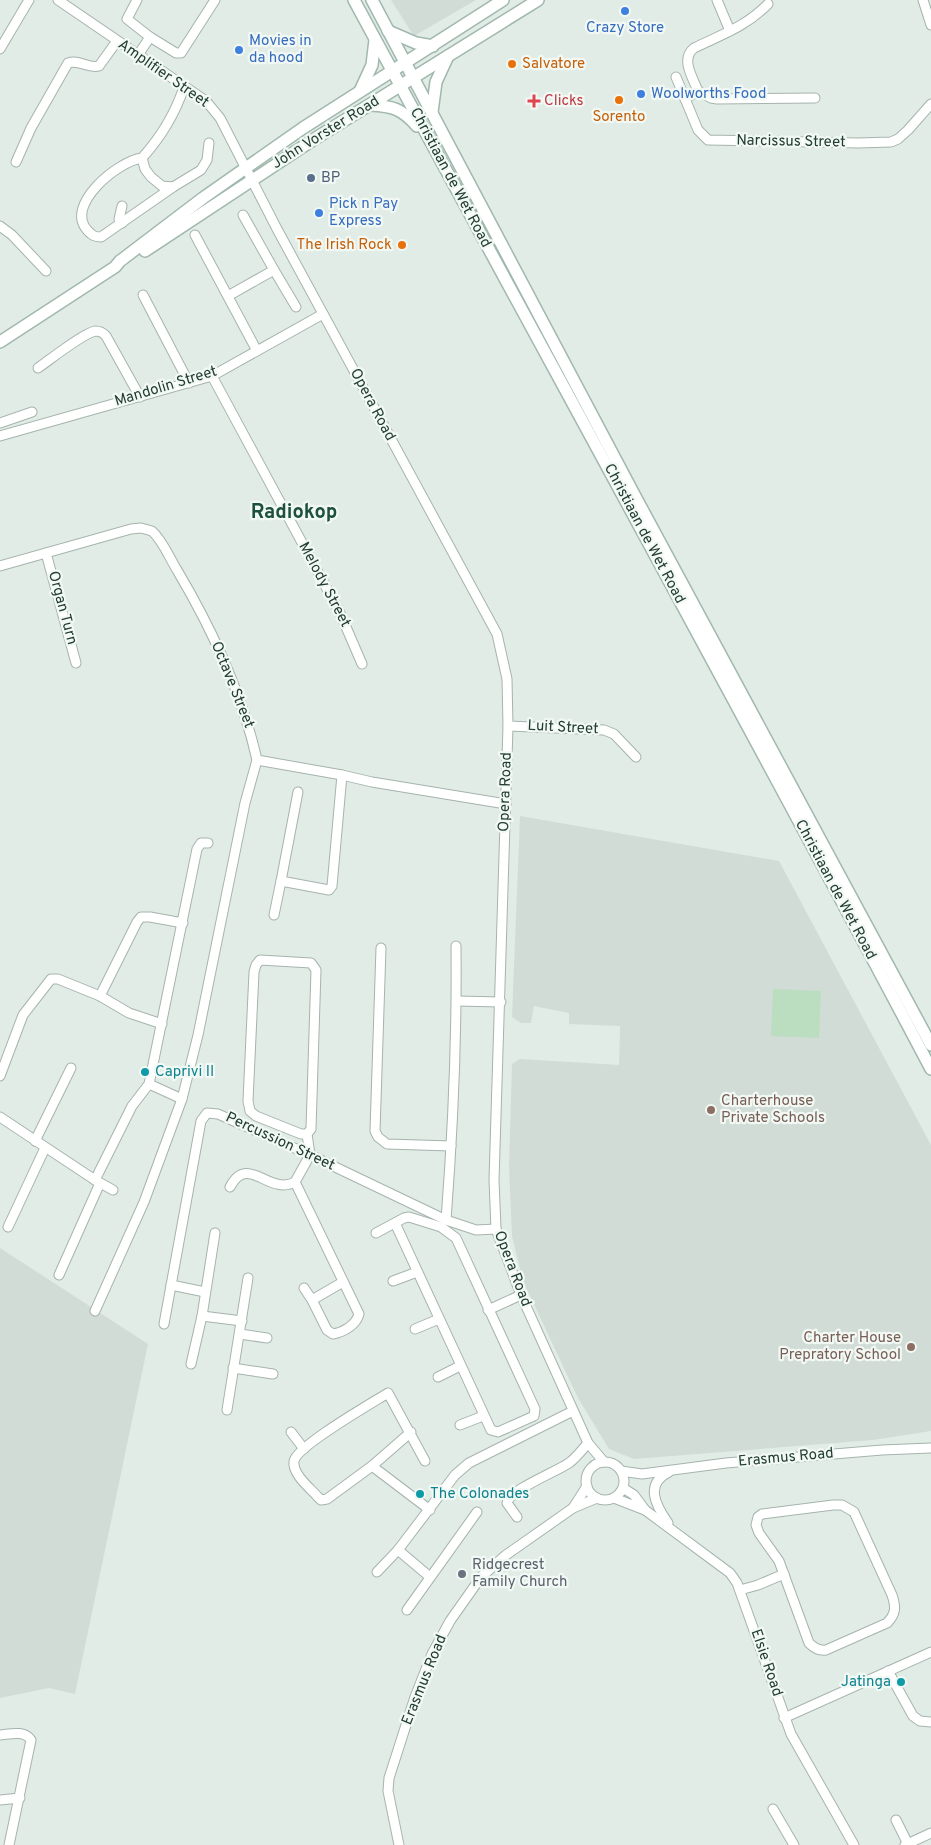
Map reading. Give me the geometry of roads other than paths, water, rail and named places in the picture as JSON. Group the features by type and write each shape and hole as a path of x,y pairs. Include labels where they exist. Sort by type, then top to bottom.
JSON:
{"main road":[{"name":"Christiaan de Wet Road","path":"354,0 931,1069"},
{"name":"Christiaan de Wet Road","path":"372,0 636,498 931,1045"},
{"name":"John Vorster Road","path":"0,342 115,267 173,219 303,128 503,0"},
{"name":"John Vorster Road","path":"115,267 123,265 400,85 538,0"},
{"path":"388,31 416,43 433,46"},
{"path":"360,91 372,65 375,40"},
{"path":"432,112 436,82 448,56"},
{"path":"370,105 389,106 401,111 428,138"}],"street":[{"path":"0,49 29,0"},
{"name":"Amplifier Street","path":"58,0 212,108 252,180"},
{"path":"137,0 127,20 150,37 176,53 181,54 215,0"},
{"path":"717,0 730,31"},
{"path":"922,0 931,24"},
{"path":"768,4 750,21 690,51 688,67 698,92 717,99 814,98"},
{"path":"138,55 150,37"},
{"path":"16,162 31,128 68,63 73,62 91,67 99,66 117,41"},
{"name":"Narcissus Street","path":"676,77 698,130 708,140 828,143 891,142 898,139 908,130 931,104"},
{"path":"184,87 173,117 142,158 133,160 112,173 90,194 81,212 83,226 94,236 101,237 200,170 207,160 209,143"},
{"path":"684,99 698,92"},
{"path":"142,158 145,169 151,176 162,186 173,187"},
{"name":"Opera Road","path":"252,180 497,634 507,679 508,726 501,1002 494,1180 496,1229 521,1296 573,1411 590,1445 604,1462"},
{"path":"122,206 119,219 122,222"},
{"path":"243,215 296,307"},
{"path":"0,226 12,235 46,271"},
{"path":"195,234 257,351"},
{"path":"228,296 274,270"},
{"path":"143,295 189,383"},
{"name":"Mandolin Street","path":"0,436 212,376 323,314"},
{"path":"38,368 82,338 99,331 106,336 140,397"},
{"name":"Melody Street","path":"212,376 340,613 362,664"},
{"path":"0,423 32,412"},
{"name":"Octave Street","path":"0,566 136,528 145,528 155,533 183,580 222,656 252,735 257,760"},
{"name":"Organ Turn","path":"46,553 76,663"},
{"name":"Luit Street","path":"508,726 604,730 614,734 636,757"},
{"path":"95,1310 144,1202 182,1099 205,1001 245,803 257,760 372,782 506,804"},
{"path":"281,881 326,891 331,888 342,775"},
{"path":"274,915 298,792"},
{"path":"59,1275 97,1182 132,1106 149,1084 199,845 203,842 208,843"},
{"path":"100,996 141,917 150,916 183,923"},
{"path":"446,1220 457,1001 456,946"},
{"path":"381,948 375,1131 378,1137 387,1144 451,1146"},
{"path":"230,1187 238,1175 245,1173 257,1176 275,1185 284,1186 295,1182 310,1155 307,1134 311,1129 316,970 311,963 260,960 254,972 248,1101 250,1111 256,1116 301,1134 307,1134"},
{"path":"0,1076 23,1016 51,979 58,979 100,996 129,1013 162,1024"},
{"path":"457,1001 501,1002"},
{"path":"36,1141 71,1068"},
{"path":"149,1084 182,1099"},
{"name":"Percussion Street","path":"164,1324 202,1121 206,1113 218,1114 310,1155 446,1220 476,1230 496,1229"},
{"path":"0,1117 97,1182 113,1190"},
{"path":"8,1227 46,1148"},
{"path":"295,1182 359,1314 353,1324 333,1334 326,1330 312,1300 304,1288"},
{"path":"376,1233 404,1218 418,1219 441,1228 456,1238 535,1408 536,1413 534,1416 498,1432 491,1430 395,1223"},
{"path":"191,1364 202,1316 215,1233"},
{"path":"393,1281 417,1272"},
{"path":"227,1410 248,1278"},
{"path":"312,1300 343,1282"},
{"path":"171,1285 205,1292"},
{"path":"488,1310 521,1296"},
{"path":"202,1316 242,1321"},
{"path":"415,1329 439,1319"},
{"path":"240,1334 267,1338"},
{"path":"438,1377 460,1366"},
{"path":"233,1368 273,1374"},
{"path":"410,1432 372,1466 327,1499 321,1500 296,1471 294,1465 296,1457 304,1449 388,1393 410,1432 425,1461"},
{"path":"377,1572 398,1550 455,1475 469,1463 573,1411"},
{"path":"460,1425 483,1416"},
{"path":"291,1432 304,1449"},
{"path":"517,1517 507,1503 509,1497 517,1490 571,1462 590,1445"},
{"name":"Opera Road","path":"590,1445 591,1469"},
{"name":"Erasmus Road","path":"621,1470 642,1474 674,1469 882,1450 931,1448"},
{"path":"604,1462 621,1470 624,1476 620,1494 614,1498 604,1500 596,1498 587,1486 587,1478 591,1469 604,1462"},
{"path":"372,1466 430,1510"},
{"path":"670,1528 657,1507 654,1492 659,1479 674,1469"},
{"name":"Erasmus Road","path":"623,1486 642,1474"},
{"name":"Erasmus Road","path":"572,1508 587,1486"},
{"name":"Elsie Road","path":"623,1486 634,1495 645,1510"},
{"name":"Erasmus Road","path":"399,1845 388,1791 389,1778 415,1697 432,1654 450,1621 481,1577 506,1555 572,1508 596,1498"},
{"name":"Elsie Road","path":"614,1498 645,1510 730,1573 740,1590 791,1734 854,1845"},
{"path":"833,1505 848,1507 854,1512 892,1596 895,1610 893,1616 887,1622 826,1650 814,1648 808,1643 784,1574 773,1550 759,1533 756,1525 758,1517 762,1514 833,1505"},
{"path":"407,1610 477,1512"},
{"path":"398,1550 430,1578"},
{"path":"740,1590 784,1574"},
{"path":"784,1718 931,1652"},
{"path":"888,1671 913,1716 920,1721 931,1722"},
{"path":"0,1735 22,1733 31,1740 9,1845"},
{"path":"0,1800 20,1798"},
{"path":"773,1809 794,1845"},
{"path":"896,1820 906,1844 931,1833"}],"place":[{"name":"Crazy Store","path":"625,11"},
{"name":"Movies in da hood","path":"239,50"},
{"name":"Salvatore","path":"512,64"},
{"name":"Woolworths Food","path":"641,94"},
{"name":"Sorento","path":"619,100"},
{"name":"Clicks","path":"534,101"},
{"name":"BP","path":"311,178"},
{"name":"Pick n Pay Express","path":"319,213"},
{"name":"The Irish Rock","path":"402,245"},
{"name":"Caprivi II","path":"145,1072"},
{"name":"Charterhouse Private Schools","path":"711,1110"},
{"name":"Charter House Prepratory School","path":"911,1347"},
{"name":"The Colonades","path":"420,1494"},
{"name":"Ridgecrest Family Church","path":"462,1574"},
{"name":"Jatinga","path":"901,1682"}],"district":[{"name":"Radiokop","path":"294,513"}]}
